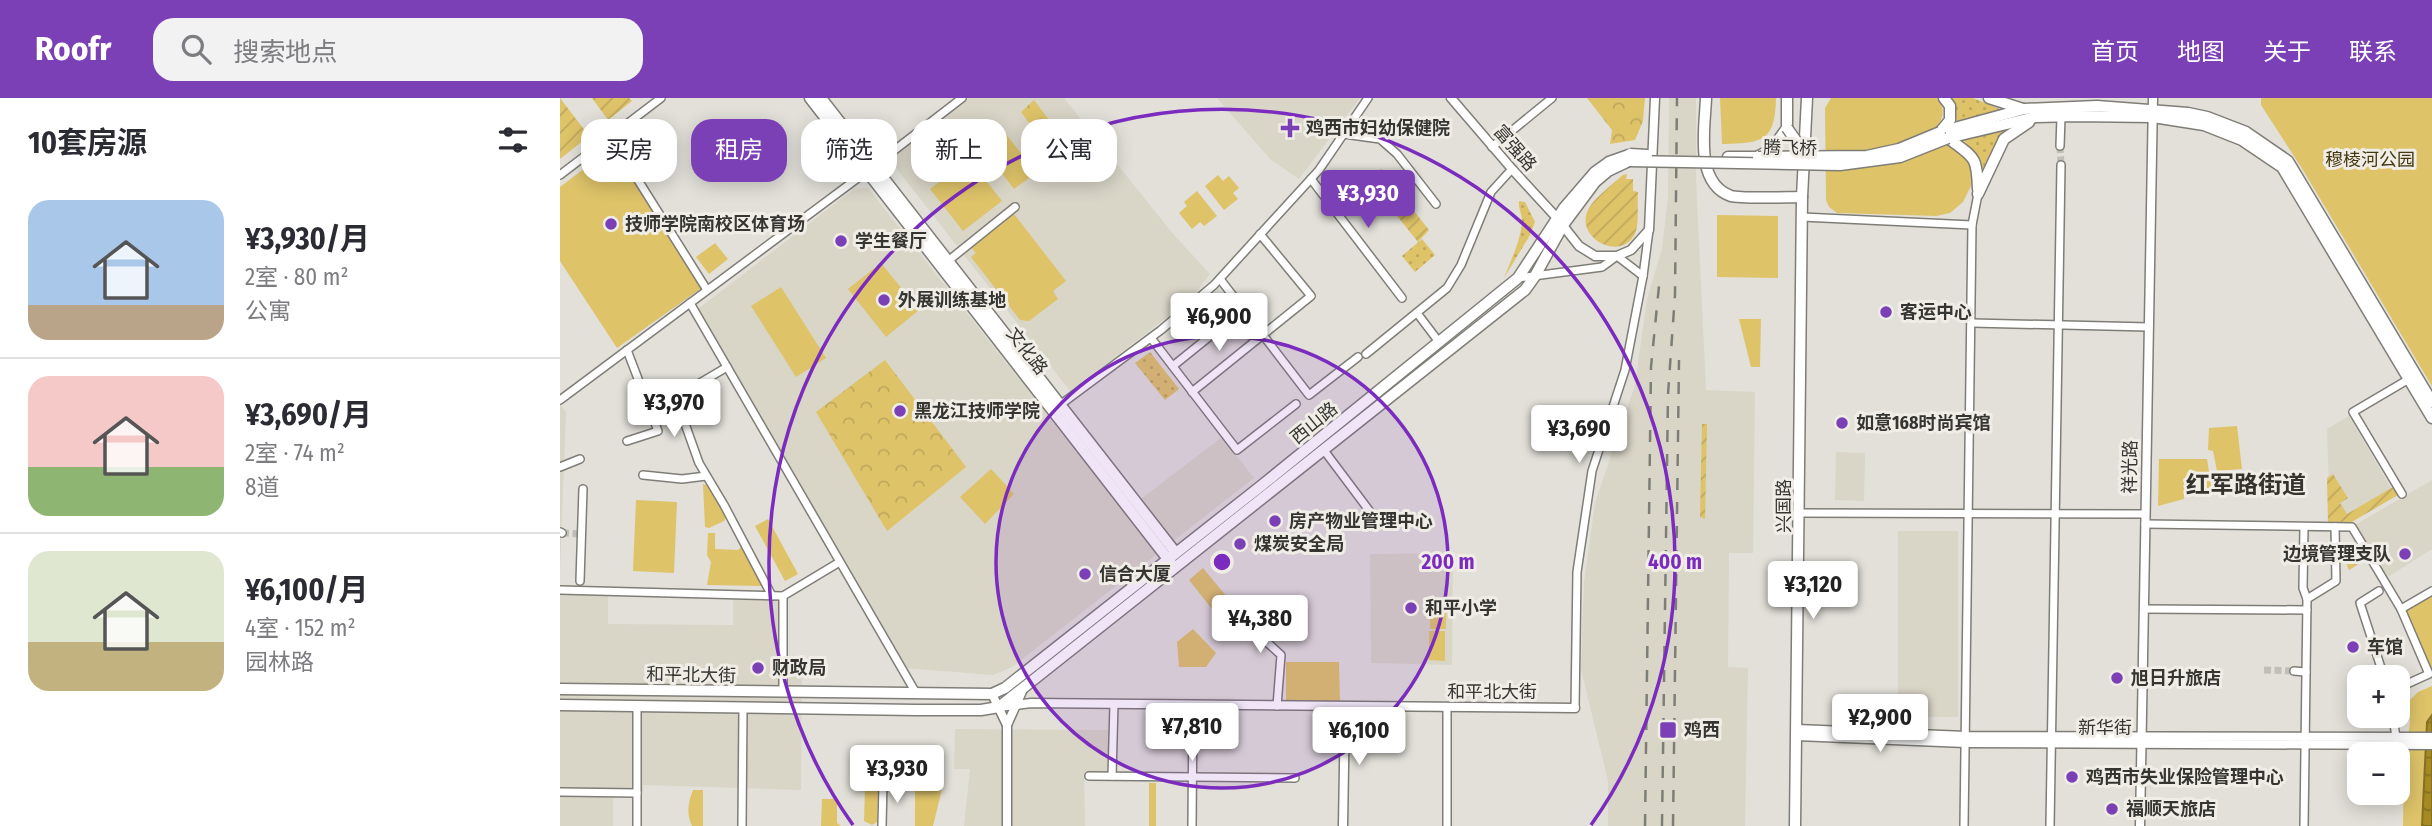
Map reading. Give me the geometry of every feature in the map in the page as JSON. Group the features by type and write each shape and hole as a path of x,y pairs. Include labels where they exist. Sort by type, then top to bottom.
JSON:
{"main road":[{"name":"文化路","path":"810,98 828,119"},
{"name":"文化路","path":"821,98 836,119"},
{"path":"1706,98 1704,166 1714,183 1731,196 1802,197"},
{"path":"1745,163 1772,149 1787,128 1787,98"},
{"name":"兴国路","path":"1795,826 1802,197 1807,98"},
{"path":"1944,98 1950,106 1950,120 1944,135"},
{"path":"1989,98 2024,109"},
{"path":"1944,135 2024,109 2097,106 2207,117 2246,132 2288,161 2432,402"},
{"path":"1944,135 2036,117 2153,113 2204,125 2242,140 2282,167 2432,418"},
{"path":"1978,194 2004,139 2036,117"},
{"path":"1787,128 1811,161"},
{"path":"1944,135 1970,153 1977,166 1978,194"},
{"name":"腾飞桥","path":"1629,158 1745,163 1869,162 1900,157 1944,135"},
{"name":"腾飞桥","path":"1629,158 1758,157 1811,161"},
{"name":"西山路","path":"1006,698 1518,278 1595,172 1609,162 1629,158"},
{"name":"文化路","path":"881,182 1054,401"},
{"name":"文化路","path":"882,182 948,261 1173,560"},
{"name":"西山路","path":"1006,698 1173,560 1323,449 1525,290 1535,276 1560,221"},
{"name":"和平北大街","path":"560,689 916,694 1006,698"},
{"name":"和平北大街","path":"560,705 981,710 1006,698"}],"street":[{"path":"634,119 661,98"},
{"path":"1054,401 1151,338 1220,279 1311,179 1368,98"},
{"name":"富强路","path":"1451,98 1579,246 1595,256 1617,256"},
{"path":"1493,147 1552,98"},
{"path":"1575,708 1577,572 1592,471 1625,370 1643,276 1649,230 1656,98"},
{"name":"祥光路","path":"2140,826 2153,98"},
{"path":"897,148 959,99"},
{"path":"2060,146 2061,117"},
{"path":"1344,134 1380,139 1397,154 1436,204"},
{"path":"560,176 581,160"},
{"path":"2050,826 2061,165"},
{"path":"1220,279 1309,395 1417,313 1451,283 1491,192 1512,169"},
{"path":"1311,179 1402,298"},
{"path":"640,182 708,290"},
{"path":"560,400 853,182"},
{"path":"1964,826 1972,225 1978,194"},
{"path":"948,261 1016,207"},
{"path":"1802,217 1972,225"},
{"path":"1518,278 1602,267 1631,250 1649,230"},
{"path":"1192,392 1311,296 1260,234"},
{"path":"1617,256 1643,276"},
{"path":"690,303 916,694"},
{"path":"1417,313 1439,342"},
{"path":"1173,366 1230,320"},
{"path":"1972,323 2149,327"},
{"path":"1151,338 1237,450 1296,404"},
{"path":"627,350 658,431 627,441"},
{"path":"727,367 688,390 679,407 687,434 706,476 772,596"},
{"path":"2402,494 2353,412 2409,379"},
{"path":"1323,449 1380,525"},
{"path":"560,467 580,459"},
{"path":"643,475 682,479 706,476"},
{"path":"580,581 583,489"},
{"path":"1800,513 2055,513 2304,527 2353,527 2401,609 2429,674 2410,683"},
{"path":"2304,527 2303,588 2307,599 2304,826"},
{"path":"2307,599 2336,581 2335,527"},
{"path":"560,590 783,596 838,563"},
{"path":"2379,591 2360,603 2380,665"},
{"path":"2401,609 2432,591"},
{"path":"783,596 783,692"},
{"path":"1229,608 1281,655 1278,706"},
{"path":"2144,609 2307,610"},
{"path":"2294,671 2306,672"},
{"path":"1006,698 1007,826"},
{"path":"1006,698 1007,726"},
{"name":"和平北大街","path":"1006,698 1031,703 1575,708"},
{"path":"1112,776 1114,704"},
{"path":"1192,826 1193,705"},
{"path":"637,706 637,826"},
{"path":"1343,826 1345,707"},
{"path":"742,826 743,708"},
{"path":"1447,708 1447,826"},
{"path":"2395,728 2396,738"},
{"name":"新华街","path":"1797,733 1966,740 2413,742"},
{"path":"2413,742 2432,737"},
{"name":"新华街","path":"2304,741 2396,738 2413,742"},
{"path":"2413,742 2432,745"},
{"path":"1089,776 1295,778"},
{"path":"882,826 883,783"},
{"path":"560,792 637,793"}],"shaded area":[{"name":"黑龙江技师学院","path":"969,98 1064,98 1081,119 1021,119 1021,182 1117,182 1117,164 1174,235 1210,274 1191,299 1070,391 897,169 897,155 911,144 911,182 1007,182 1007,119 942,119"},
{"name":"鸡西市妇幼保健院","path":"1217,98 1360,98 1299,179 1270,159"},
{"path":"1669,98 1696,98 1696,179 1706,390 1755,392 1753,553 1729,553 1728,667 1748,668 1745,826 1608,826 1608,781 1581,669 1584,583 1595,503 1635,385 1647,299 1662,249 1668,197"},
{"name":"黑龙江技师学院","path":"868,188 1124,512 1222,437 1254,478 1012,667 993,675 904,668 698,309 854,189"},
{"path":"560,404 566,412 560,571"},
{"path":"2349,416 2395,495 2350,520 2330,519 2327,429"},
{"path":"1836,452 1865,453 1864,501 1835,500"},
{"path":"2432,480 2432,549 2386,578 2355,525"},
{"path":"1898,531 1958,531 1958,717 1898,717"},
{"name":"和平小学","path":"1453,553 1452,665 1371,663 1370,554"},
{"path":"560,593 608,595 608,624 733,625 733,598 778,600 779,659 802,660 801,790 643,785 643,793 560,791"},
{"path":"955,729 1108,730 1109,775 1084,774 1085,826 964,826 970,769 954,769"},
{"path":"560,795 613,795 613,826 560,826"}],"green space":[{"path":"560,98 581,126 581,142 560,159"},
{"path":"592,98 629,98 632,101 609,119"},
{"path":"1587,98 1645,98 1643,121 1635,140 1610,144 1612,130"},
{"path":"1720,98 1776,98 1773,124 1769,132 1756,141 1722,144"},
{"path":"1831,98 1937,98 1943,110 1940,123 1951,148 1966,156 1972,165 1972,184 1963,202 1950,213 1936,216 1837,213 1829,207 1826,200 1825,108"},
{"path":"1951,98 1973,98 2017,116 2010,129 1997,141 1982,171 1976,155 1962,137"},
{"name":"穆棱河公园","path":"2261,98 2432,98 2432,386 2261,105"},
{"path":"1034,100 1048,119 1026,119 1021,112"},
{"path":"1007,135 1021,154 1021,182 1024,182 1014,189 1007,180"},
{"path":"1381,169 1429,230 1418,242 1373,186 1361,194 1357,189"},
{"name":"技师学院南校区体育场","path":"581,171 581,182 636,182 703,287 617,348 560,261 560,187"},
{"path":"1627,174 1626,179 1633,179 1633,191 1638,192 1636,231 1630,241 1612,247 1602,244 1588,230 1588,210 1604,191"},
{"path":"1218,175 1223,181 1229,176 1239,188 1233,193 1238,199 1224,210 1205,186"},
{"path":"939,182 987,182 1002,201 963,231 930,189"},
{"path":"1197,191 1217,216 1204,226 1200,222 1192,229 1179,213 1187,206 1184,202"},
{"path":"1519,201 1525,202 1535,222 1504,278 1521,230"},
{"path":"1014,214 1066,281 1053,291 1058,299 1029,321 1020,320 971,257 976,253 971,247"},
{"path":"1717,215 1778,216 1778,278 1717,277"},
{"path":"1422,239 1435,255 1415,272 1402,256"},
{"path":"715,243 728,259 709,274 696,257"},
{"name":"外展训练基地","path":"881,263 919,310 886,337 848,289"},
{"path":"781,287 826,358 796,377 751,306"},
{"path":"1739,319 1761,319 1760,367 1751,367"},
{"path":"1150,352 1179,389 1165,400 1135,363"},
{"path":"885,360 966,467 887,531 816,412"},
{"path":"1702,424 1707,424 1705,519 1700,517"},
{"path":"2237,426 2242,469 2217,471 2213,451 2208,450 2209,428"},
{"path":"2159,459 2207,459 2212,491 2184,495 2184,499 2158,506"},
{"path":"991,469 1014,494 985,524 960,497"},
{"path":"2333,474 2348,498 2340,503 2347,514 2393,487 2398,495 2350,523 2328,522 2327,478"},
{"path":"703,484 711,487 726,517 724,521 709,528 705,527"},
{"path":"636,500 677,502 674,573 633,571"},
{"path":"768,519 798,574 785,581 755,526"},
{"path":"708,533 715,533 715,549 738,550 741,547 762,586 707,585 711,562 707,555"},
{"path":"2359,547 2367,559 2349,570 2346,563 2340,564 2340,551"},
{"path":"1203,568 1227,597 1212,609 1189,580"},
{"path":"2432,593 2432,673 2405,610"},
{"path":"1430,599 1446,600 1446,629 1430,629"},
{"path":"1193,629 1216,653 1206,667 1179,667 1177,642"},
{"path":"1429,631 1445,631 1445,661 1429,660"},
{"path":"1286,662 1339,662 1340,701 1286,701"},
{"path":"2432,686 2432,826 2403,826 2403,805 2410,805 2410,742 2407,742 2410,700 2418,692"},
{"path":"1149,783 1156,783 1156,826 1149,826"},
{"path":"874,784 878,789 877,822 872,825 864,821 865,786"},
{"path":"915,786 942,789 933,826 915,826"},
{"path":"693,790 703,790 703,826 692,826 690,821 688,808"},
{"path":"822,799 837,799 837,823 841,826 821,826"}],"water":[{"path":"2432,715 2432,826 2422,826 2427,722"}],"tunnel":[{"path":"2060,146 2061,165"},
{"path":"562,533 581,534"},
{"path":"2264,670 2294,671"}],"railway":[{"path":"1662,826 1668,394 1675,295 1677,98"},
{"path":"1645,826 1651,367 1659,286"},
{"path":"1673,826 1679,360"}],"place":[{"name":"鸡西市妇幼保健院","path":"1290,128"},
{"name":"技师学院南校区体育场","path":"611,224"},
{"name":"学生餐厅","path":"841,241"},
{"name":"外展训练基地","path":"884,300"},
{"name":"客运中心","path":"1886,312"},
{"name":"黑龙江技师学院","path":"900,411"},
{"name":"如意168时尚宾馆","path":"1842,423"},
{"name":"房产物业管理中心","path":"1275,521"},
{"name":"煤炭安全局","path":"1240,544"},
{"name":"边境管理支队","path":"2405,554"},
{"name":"信合大厦","path":"1085,574"},
{"name":"和平小学","path":"1411,608"},
{"name":"车馆","path":"2353,647"},
{"name":"财政局","path":"758,668"},
{"name":"旭日升旅店","path":"2117,678"},
{"name":"鸡西","path":"1668,730"},
{"name":"鸡西市失业保险管理中心","path":"2072,777"},
{"name":"福顺天旅店","path":"2112,809"}],"district":[{"name":"红军路街道","path":"2246,485"}]}
